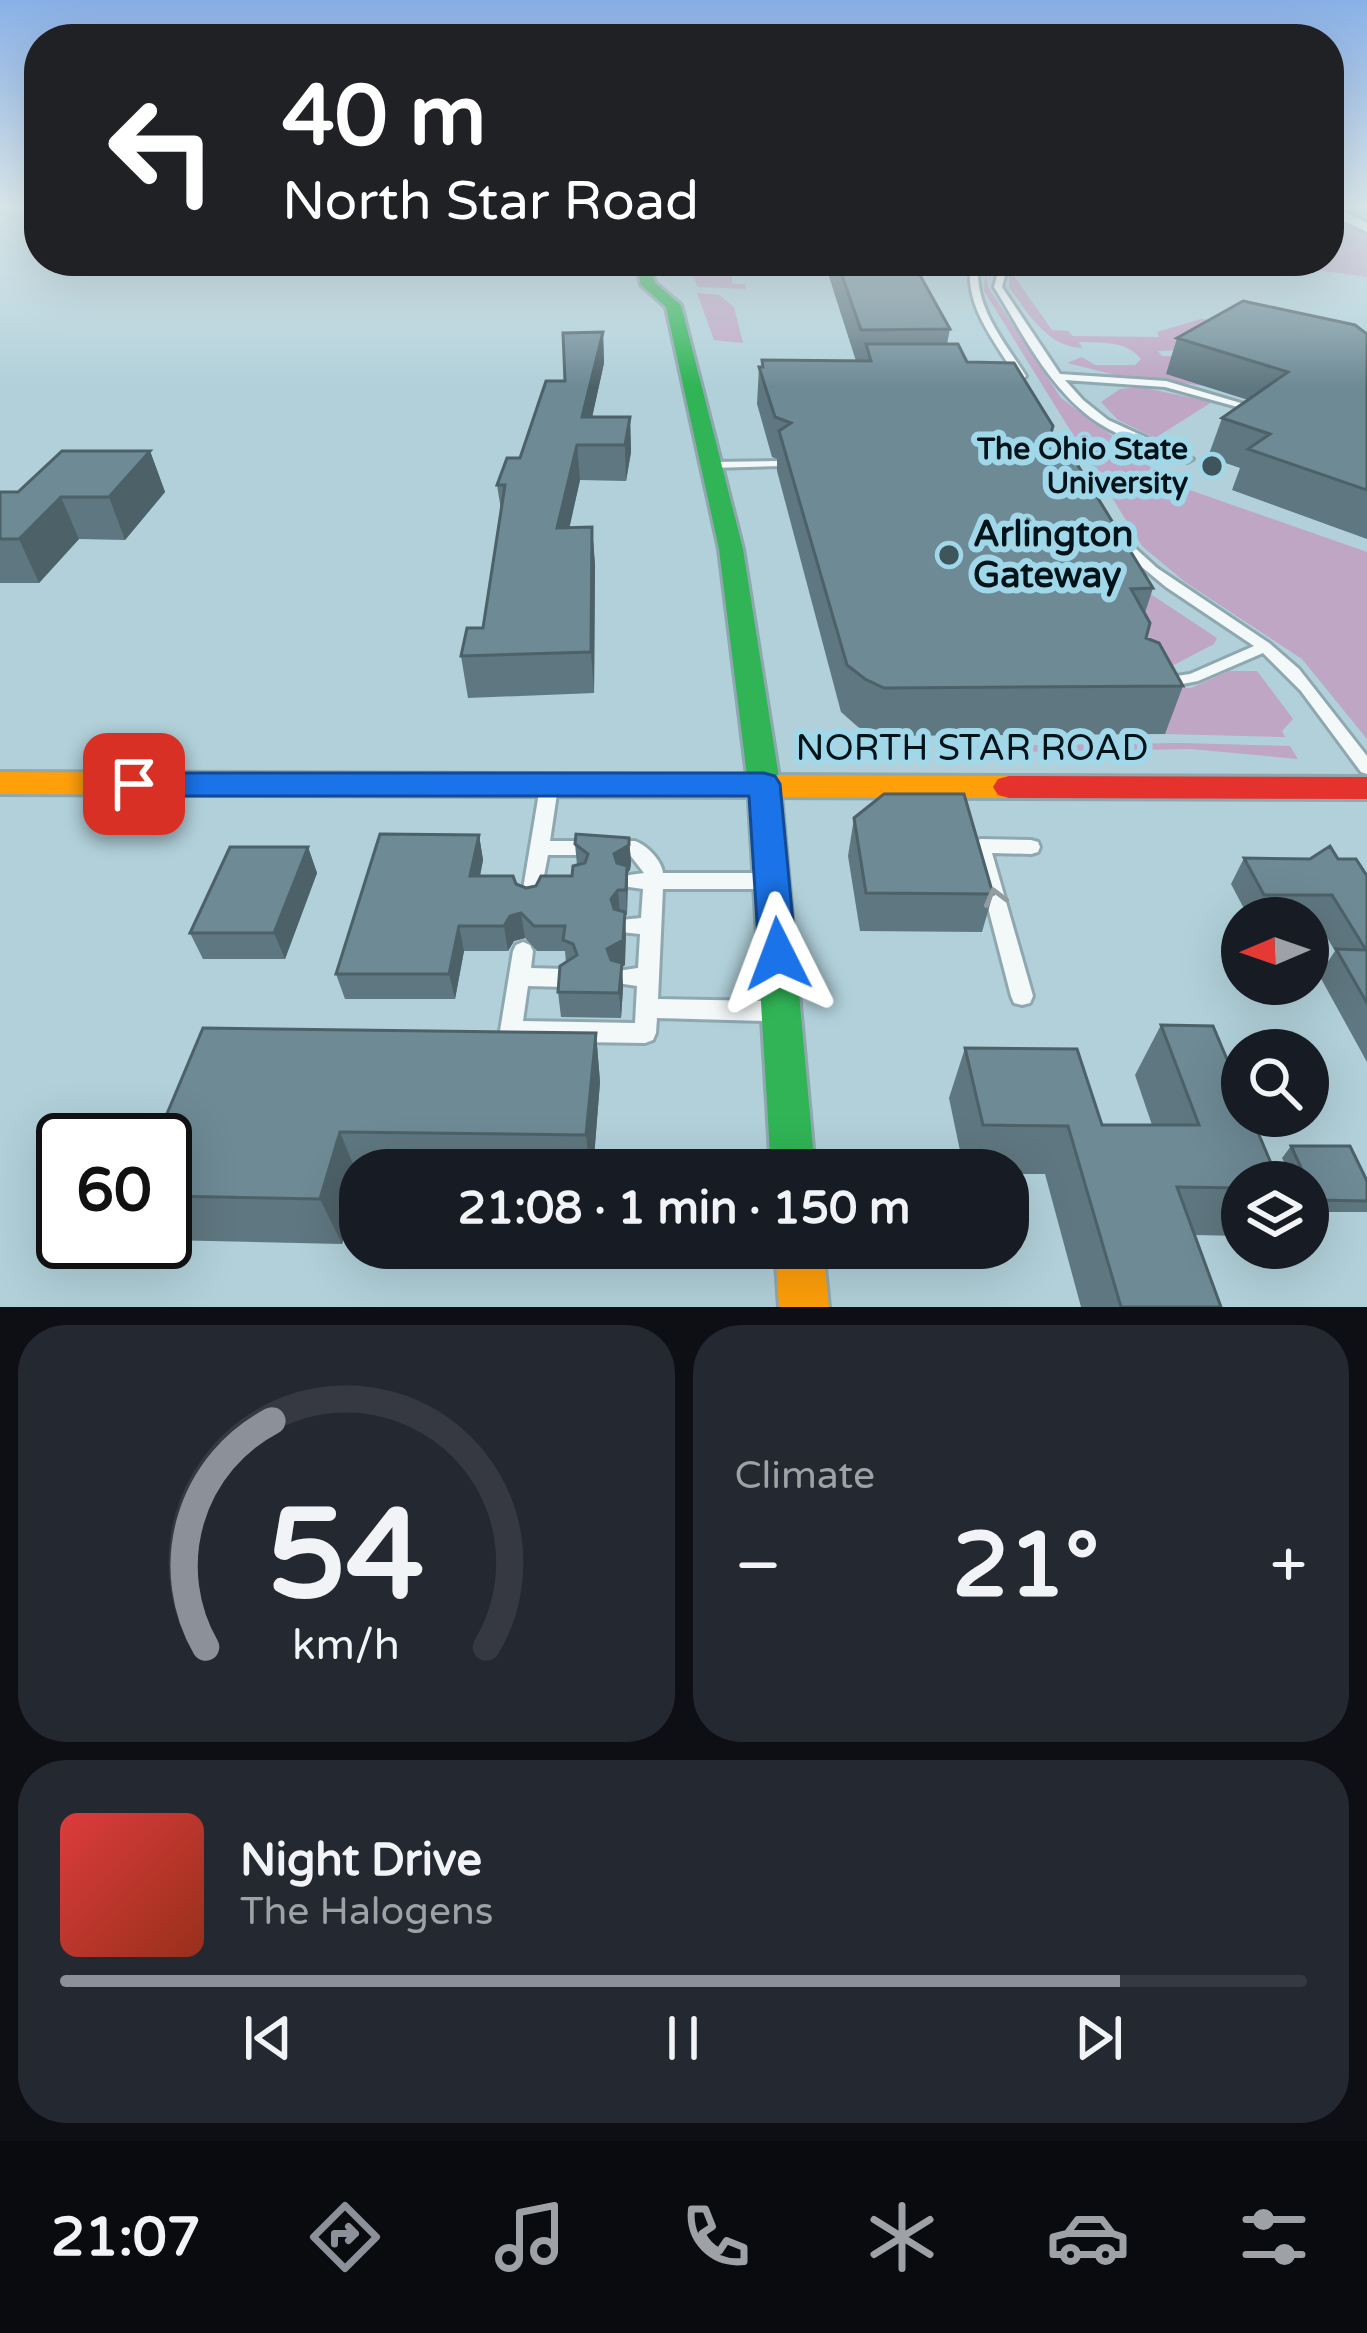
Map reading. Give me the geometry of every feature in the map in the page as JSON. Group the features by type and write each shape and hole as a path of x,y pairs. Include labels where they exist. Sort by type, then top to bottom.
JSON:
{"main road":[{"path":"646,276 648,284 673,305 731,549 764,784 791,1149"},
{"path":"673,305 683,293 679,276"},
{"name":"NORTH STAR ROAD","path":"0,783 1367,788"},
{"path":"800,1269 803,1307"}],"lane":[{"path":"971,276 976,295 1033,397"},
{"path":"1001,276 998,287 1059,377 1090,412 1114,429 1187,459"},
{"path":"1059,377 1166,384 1264,411"},
{"path":"712,465 778,464"},
{"path":"1106,521 1116,538 1154,574 1265,647 1312,693 1367,768"},
{"path":"1141,682 1192,678 1265,647"},
{"path":"540,888 539,848 549,788"},
{"path":"1022,996 981,846 1030,847"},
{"path":"523,951 511,1031 645,1033 654,868 635,848 539,848"},
{"path":"629,881 773,881"},
{"path":"627,926 651,926"},
{"path":"519,977 565,978"},
{"path":"624,977 648,977"},
{"path":"647,1008 781,1012"}],"shaded area":[{"path":"1344,265 1367,265 1367,277 1344,274"},
{"path":"692,276 732,276 732,284 745,284 746,289 698,287"},
{"path":"986,276 988,287 1061,398 1115,438 1111,441 1161,474 1161,480 1367,552 1367,739 1302,659 1185,582 1142,546 984,291"},
{"path":"1009,276 1014,276 1052,330 1073,336 1159,337 1157,332 1201,319 1231,321 1180,350 1158,351 1162,356 1180,356 1206,386 1115,375 1067,363 1082,357 1095,365 1135,365 1141,359 1121,346 1079,342 1082,348 1059,342 1031,318 1009,287"},
{"path":"697,293 719,295 734,307 743,343 714,340"},
{"path":"1140,387 1212,402 1155,438 1118,420 1101,402 1120,389"},
{"path":"1149,593 1217,638 1214,644 1168,668 1134,669"},
{"path":"1229,671 1257,671 1293,719 1282,731 1285,737 1165,734 1141,689 1191,688"},
{"path":"957,746 1290,746 1298,759 1191,749 960,753"}],"building":[{"path":"842,276 920,276 950,329 861,330"},
{"path":"1243,301 1355,325 1367,334 1367,490 1248,449 1270,434 1222,418 1288,372 1177,338"},
{"path":"603,332 582,417 630,417 625,445 577,445 557,528 592,527 591,652 461,656 467,628 483,628 505,485 497,485 507,458 520,458 546,381 565,381 563,333"},
{"name":"Arlington Gateway","path":"866,344 958,344 967,362 1014,363 1053,426 1050,437 1061,438 1153,588 1131,589 1150,623 1146,638 1159,643 1183,686 884,688 847,665 779,431 791,423 775,417 759,367 763,367 762,360 871,361"},
{"path":"62,451 150,451 109,497 61,497 19,539 0,539 0,492 18,492"},
{"path":"884,794 964,794 993,894 866,893 854,818"},
{"path":"380,834 479,835 470,876 513,876 516,884 526,888 536,886 541,876 572,876 573,866 585,863 588,854 575,844 576,834 629,838 629,845 614,854 617,863 627,866 626,890 618,890 611,899 614,909 625,912 623,940 607,949 611,960 622,963 619,993 558,992 560,966 577,955 573,944 563,940 565,926 534,926 521,913 510,916 504,926 459,926 449,974 336,974"},
{"path":"1330,846 1338,859 1356,859 1367,876 1367,1003 1336,949 1366,950 1332,895 1264,895 1244,858 1310,859"},
{"path":"230,847 308,847 274,933 190,933"},
{"path":"1161,1025 1213,1026 1221,1045 1221,1137 1260,1137 1270,1161 1221,1161 1221,1188 1177,1187 1221,1307 1121,1307 1068,1126 983,1125 965,1048 1077,1049 1102,1125 1199,1125"},
{"path":"203,1028 596,1033 586,1135 340,1132 320,1199 192,1197 192,1113 167,1113"},
{"path":"1291,1146 1350,1146 1367,1181 1367,1201 1329,1200 1329,1161 1298,1161"}],"traffic: fast":[{"path":"646,276 648,285 673,305 731,549 764,784 791,1149"}],"traffic: slow":[{"path":"0,783 1009,787"},
{"path":"801,1269 804,1307"}],"traffic: jam":[{"path":"1009,787 1367,788"}],"place":[{"name":"The Ohio State University","path":"1212,466"},
{"name":"Arlington Gateway","path":"949,555"}],"route":[{"path":"134,784 582,788 764,784 778,954"}]}
